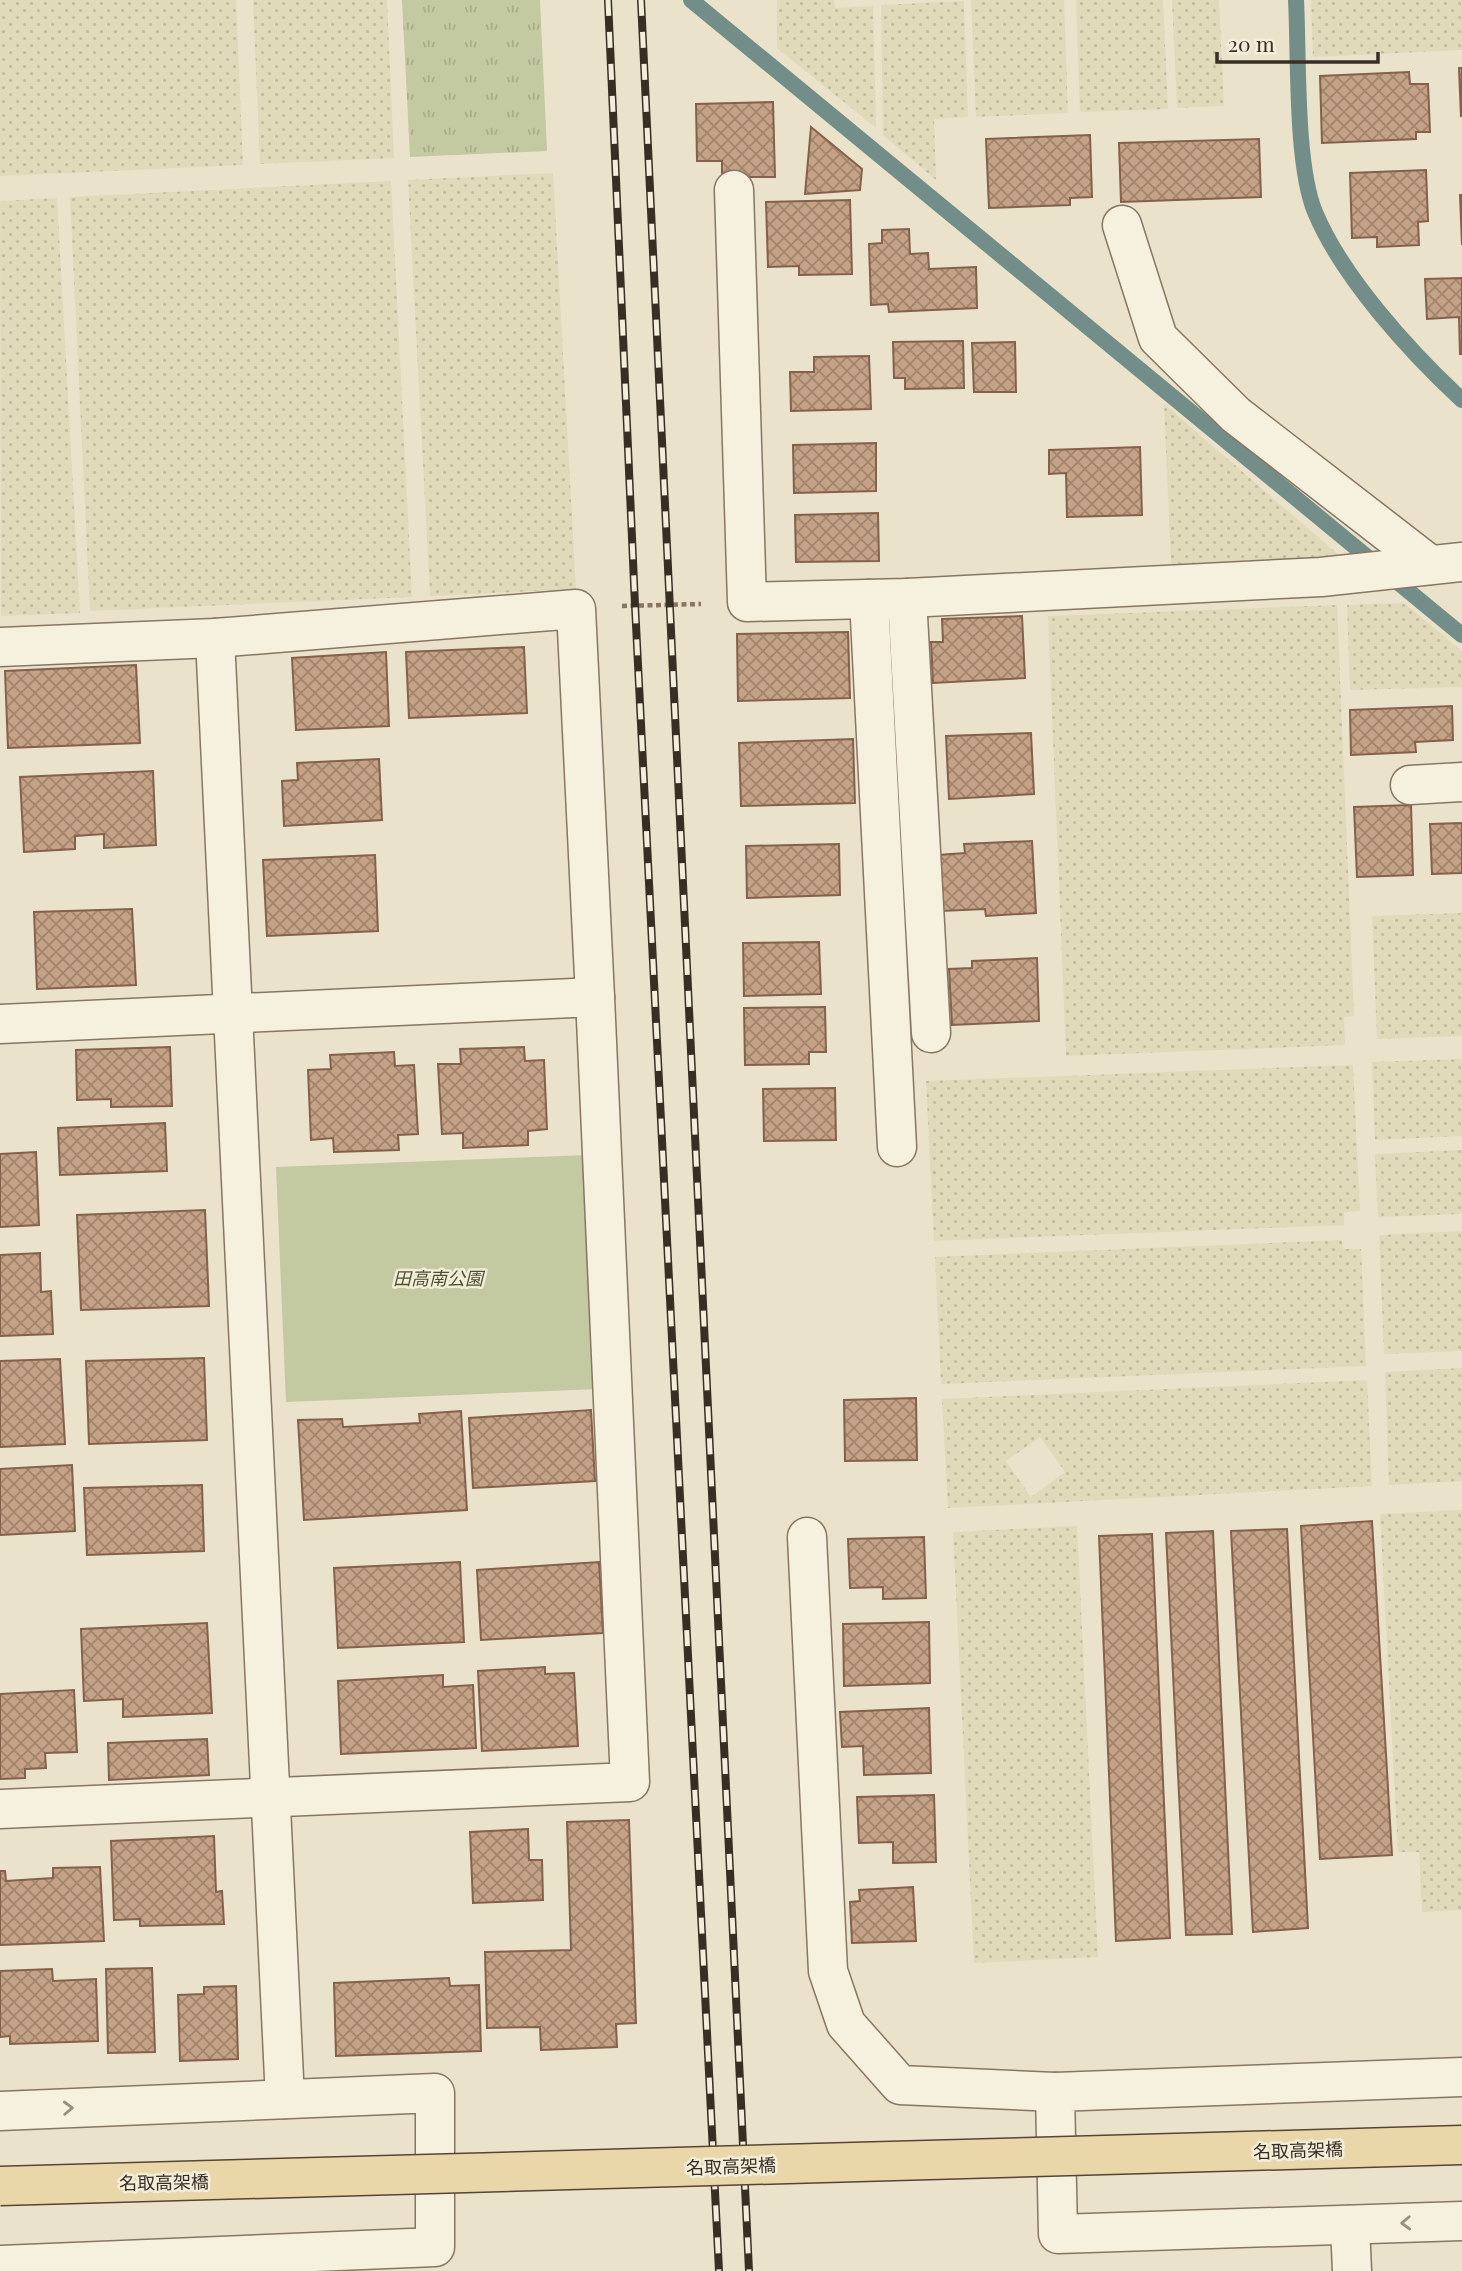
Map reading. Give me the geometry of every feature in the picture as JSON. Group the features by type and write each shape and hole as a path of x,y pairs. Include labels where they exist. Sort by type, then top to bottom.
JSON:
{"main road":[{"name":"名取高架橋","path":"0,2186 1462,2145"}],"street":[{"path":"734,190 747,602 907,598 1412,567"},
{"path":"1122,225 1158,338 1236,415 1412,567"},
{"path":"907,598 931,1033"},
{"path":"869,599 897,1147"},
{"path":"0,647 215,638 576,609 596,997 630,1782 0,1809"},
{"path":"215,638 285,2099"},
{"path":"1410,785 1462,782"},
{"path":"0,1024 596,997"},
{"path":"807,1536 828,1971 846,2024 900,2085 1055,2092 1462,2077"},
{"path":"1055,2092 1058,2234 1462,2221"},
{"path":"0,2111 435,2093 435,2247 0,2265"},
{"path":"1350,2225 1352,2271"}],"path":[{"path":"576,609 747,602"}],"shaded area":[{"path":"0,0 236,0 243,165 0,176"},
{"path":"253,0 387,0 394,158 260,164"},
{"path":"777,0 834,0 835,8 873,6 876,128 777,48"},
{"path":"971,0 1064,0 1068,113 976,117"},
{"path":"1076,0 1163,0 1168,109 1080,112"},
{"path":"1172,0 1219,0 1224,106 1177,108"},
{"path":"1311,0 1462,0 1462,50 1313,57"},
{"path":"964,1 968,117 934,119 936,180 883,135 881,5"},
{"path":"553,173 576,589 430,596 408,180"},
{"path":"391,181 412,597 90,611 70,197"},
{"path":"57,198 80,613 1,616 0,201"},
{"path":"1164,404 1341,557 1171,564"},
{"path":"1404,603 1462,651 1462,687 1350,690 1347,605"},
{"path":"1337,605 1354,1016 1344,1017 1345,1045 1066,1056 1048,616"},
{"path":"1462,913 1462,1036 1377,1039 1372,916"},
{"path":"1462,1059 1462,1136 1375,1140 1372,1062"},
{"path":"1353,1065 1360,1211 1344,1212 1344,1225 934,1241 926,1081"},
{"path":"1462,1150 1462,1214 1378,1217 1375,1154"},
{"path":"1462,1231 1462,1351 1384,1354 1379,1235"},
{"path":"1342,1240 1343,1249 1361,1249 1366,1366 941,1384 935,1257"},
{"path":"1462,1368 1462,1481 1389,1485 1385,1372"},
{"path":"1367,1380 1372,1486 948,1508 942,1399","holes":["1040,1437 1065,1472 1031,1497 1006,1461"]},
{"path":"1462,1510 1462,1910 1422,1912 1419,1852 1398,1852 1380,1514"},
{"path":"1077,1526 1098,1957 974,1963 953,1532"}],"green space":[{"path":"402,0 540,0 547,151 410,157"},
{"name":"田高南公園","path":"589,1155 598,1389 286,1402 276,1167"}],"building":[{"path":"1459,68 1462,68 1461,117"},
{"path":"1409,72 1410,84 1428,84 1430,132 1416,132 1416,139 1322,143 1320,76"},
{"path":"773,102 775,177 722,177 722,161 697,161 696,104"},
{"path":"811,127 862,169 860,190 805,194"},
{"path":"1090,135 1092,197 1070,198 1070,205 989,208 986,139"},
{"path":"1259,139 1261,197 1121,202 1119,143"},
{"path":"1426,170 1428,221 1418,222 1419,245 1377,247 1377,237 1352,238 1350,173"},
{"path":"1460,195 1462,195 1462,245"},
{"path":"850,200 852,274 799,275 799,266 768,267 766,202"},
{"path":"909,229 910,254 928,253 929,269 976,267 977,308 889,312 888,304 871,305 869,244 882,243 882,230"},
{"path":"1462,278 1460,354 1459,317 1427,319 1425,279"},
{"path":"963,341 964,388 905,389 905,378 894,378 893,342"},
{"path":"1015,342 1016,392 974,392 972,343"},
{"path":"869,356 871,409 791,411 790,372 814,372 814,357"},
{"path":"876,443 876,491 794,493 793,445"},
{"path":"1140,447 1142,515 1067,517 1066,473 1049,474 1049,450"},
{"path":"878,513 879,561 796,562 795,515"},
{"path":"1022,616 1025,678 933,683 931,642 943,642 942,619"},
{"path":"848,632 850,698 738,701 737,634"},
{"path":"524,647 527,713 409,718 406,652"},
{"path":"386,652 389,726 296,730 292,658"},
{"path":"136,665 140,743 8,748 5,671"},
{"path":"1452,706 1453,740 1415,742 1416,752 1351,755 1350,710"},
{"path":"1031,733 1034,794 949,799 946,736"},
{"path":"853,739 855,803 741,806 739,743"},
{"path":"379,759 382,820 284,826 282,781 298,780 297,763"},
{"path":"153,771 156,845 104,848 104,834 75,836 75,849 24,852 20,777"},
{"path":"1411,805 1413,875 1357,877 1354,807"},
{"path":"1462,823 1462,873 1432,874 1430,824"},
{"path":"1032,841 1036,913 986,916 985,909 941,911 938,855 965,853 964,844"},
{"path":"839,844 840,895 747,898 746,846"},
{"path":"375,855 378,931 267,936 263,860"},
{"path":"132,909 136,985 37,989 34,912"},
{"path":"819,942 821,994 744,996 743,943"},
{"path":"1037,958 1039,1021 952,1025 949,969 972,968 972,961"},
{"path":"825,1007 826,1052 809,1052 809,1064 745,1065 744,1008"},
{"path":"170,1047 172,1106 111,1107 111,1099 77,1100 76,1050"},
{"path":"524,1047 525,1061 544,1060 547,1129 528,1131 528,1145 463,1148 463,1133 442,1134 438,1064 461,1064 460,1049"},
{"path":"394,1052 395,1066 414,1065 418,1134 398,1135 399,1150 334,1152 333,1138 311,1140 308,1070 331,1069 330,1055"},
{"path":"835,1088 836,1140 764,1141 763,1089"},
{"path":"165,1123 167,1171 60,1175 58,1128"},
{"path":"36,1152 39,1225 0,1227 0,1154"},
{"path":"205,1210 209,1306 81,1310 77,1215"},
{"path":"40,1253 41,1292 51,1291 53,1334 0,1336 0,1255"},
{"path":"204,1358 207,1440 89,1444 86,1361"},
{"path":"60,1359 65,1444 0,1447 0,1361"},
{"path":"916,1398 917,1460 845,1461 844,1400"},
{"path":"591,1410 595,1481 473,1488 469,1418"},
{"path":"461,1411 467,1510 304,1520 298,1420 342,1419 343,1427 420,1423 419,1414"},
{"path":"72,1465 75,1531 0,1535 0,1469"},
{"path":"202,1485 204,1551 87,1555 84,1488"},
{"path":"1372,1521 1392,1855 1320,1859 1301,1526"},
{"path":"1287,1529 1308,1928 1253,1932 1231,1531"},
{"path":"1213,1531 1232,1934 1186,1935 1166,1533"},
{"path":"1152,1534 1170,1938 1116,1941 1099,1536"},
{"path":"924,1537 926,1598 883,1599 883,1587 850,1588 848,1539"},
{"path":"460,1562 464,1642 338,1648 334,1568"},
{"path":"599,1562 603,1633 481,1640 477,1570"},
{"path":"929,1622 930,1683 844,1686 843,1624"},
{"path":"207,1623 212,1713 123,1717 123,1699 84,1701 81,1629"},
{"path":"545,1667 545,1674 574,1673 578,1746 482,1751 478,1671"},
{"path":"443,1675 443,1687 473,1685 476,1748 341,1754 338,1681"},
{"path":"74,1690 77,1752 45,1753 46,1768 25,1769 25,1778 0,1779 0,1694"},
{"path":"929,1708 931,1773 864,1775 863,1746 842,1747 840,1712"},
{"path":"207,1739 209,1775 109,1780 108,1743"},
{"path":"934,1795 936,1862 893,1863 893,1842 859,1843 857,1797"},
{"path":"629,1820 636,2023 616,2024 617,2047 541,2050 540,2027 487,2028 485,1952 571,1950 567,1822"},
{"path":"528,1829 529,1860 542,1860 543,1900 473,1903 470,1832"},
{"path":"214,1836 216,1892 222,1891 224,1924 140,1926 140,1919 114,1920 111,1841"},
{"path":"100,1867 104,1941 0,1945 0,1871 5,1871 6,1881 53,1878 53,1868"},
{"path":"913,1887 916,1941 852,1943 850,1902 860,1901 859,1890"},
{"path":"152,1968 155,2052 108,2053 106,1969"},
{"path":"52,1969 53,1981 96,1979 98,2041 10,2044 10,2036 0,2037 0,1971"},
{"path":"449,1978 450,1986 479,1985 481,2051 336,2056 334,1983"},
{"path":"236,1986 238,2059 180,2061 178,1995 204,1994 204,1987"}],"waterway":[{"path":"691,0 1462,635"},
{"path":"1296,0 1301,138 1304,166 1315,212 1342,262 1379,312 1421,360 1462,400"}],"railway":[{"path":"608,0 635,605 719,2271"},
{"path":"641,0 749,2271"}]}
